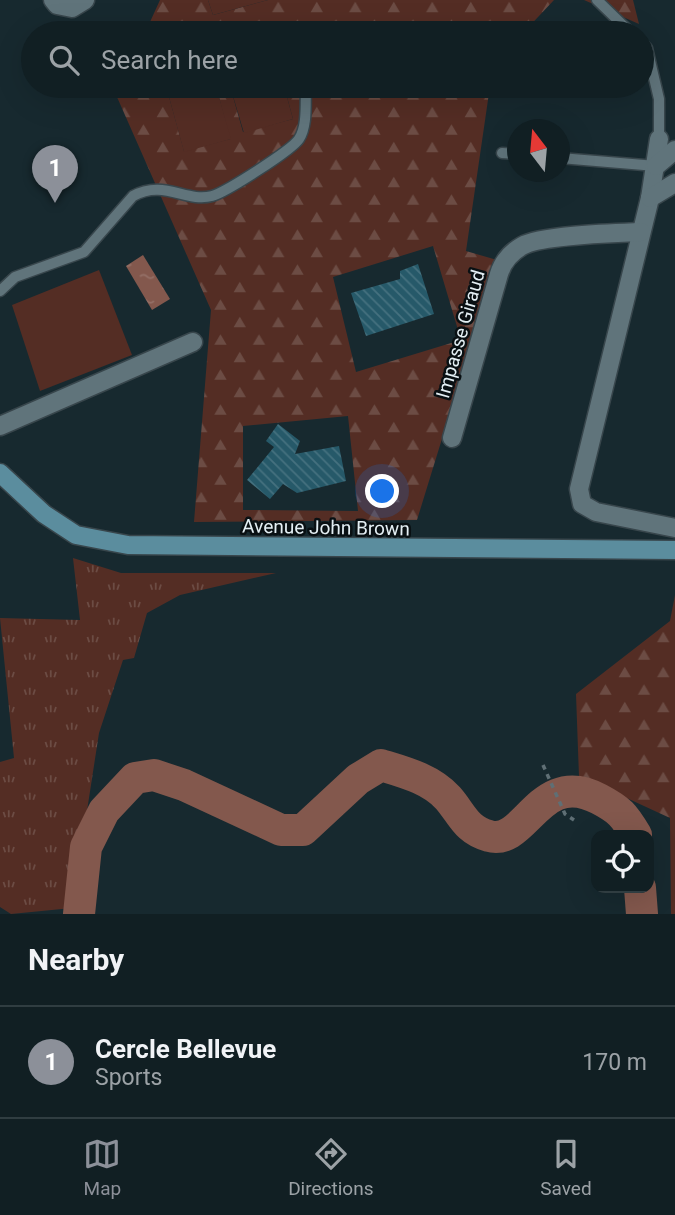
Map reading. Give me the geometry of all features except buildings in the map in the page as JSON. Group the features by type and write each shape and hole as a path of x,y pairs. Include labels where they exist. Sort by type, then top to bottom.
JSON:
{"main road":[{"name":"Avenue John Brown","path":"0,472 44,514 76,535 128,545 675,550"}],"street":[{"path":"53,0 57,5 72,8 85,0"},
{"path":"659,139 650,198 579,489 582,504 596,512 675,528"},
{"path":"656,166 675,150"},
{"path":"650,198 675,183"},
{"name":"Impasse Giraud","path":"452,438 499,274 508,256 524,244 642,232"},
{"path":"0,426 193,342"}],"lane":[{"path":"597,0 619,21"},
{"path":"654,78 659,99 659,139"},
{"path":"0,291 15,277 84,251 133,196 143,191 159,189 213,196 288,151 299,139 304,127 305,98"},
{"path":"502,153 507,153"},
{"path":"570,159 656,166"}],"path":[{"path":"543,765 565,814 574,820"}],"green space":[{"path":"160,0 208,0 213,15 268,0 554,0 534,21 150,21"},
{"path":"208,0 268,0 213,15"},
{"path":"584,0 633,0 638,21 632,21"},
{"path":"117,98 169,98 184,151 230,139 219,98 233,98 243,132 293,119 287,98 488,98 466,251 497,260 417,520 194,522 211,310","holes":["433,246 461,340 356,372 333,277","348,416 358,511 243,510 243,426"]},
{"path":"169,98 219,98 231,139 184,152"},
{"path":"234,98 287,98 293,119 244,133"},
{"path":"99,270 132,355 40,391 12,305"},
{"path":"73,558 121,573 276,573 180,595 147,613 134,658 123,660 99,733 72,908 11,914 0,907 0,762 14,758 0,618 80,620"},
{"path":"675,595 675,914 671,914 670,818 579,776 576,694 670,621"}],"water":[{"path":"143,255 170,299 152,310 126,266"}],"waterway":[{"path":"79,914 86,847 104,811 135,778 154,775 184,785 281,830 303,830 358,779 381,765 417,777 434,786 448,798 470,826 489,836 502,836 513,830 548,800 562,793 579,792 599,799 617,810 633,830"},
{"path":"640,893 642,914"}],"place":[{"name":"Cercle Bellevue","path":"55,203"}]}
